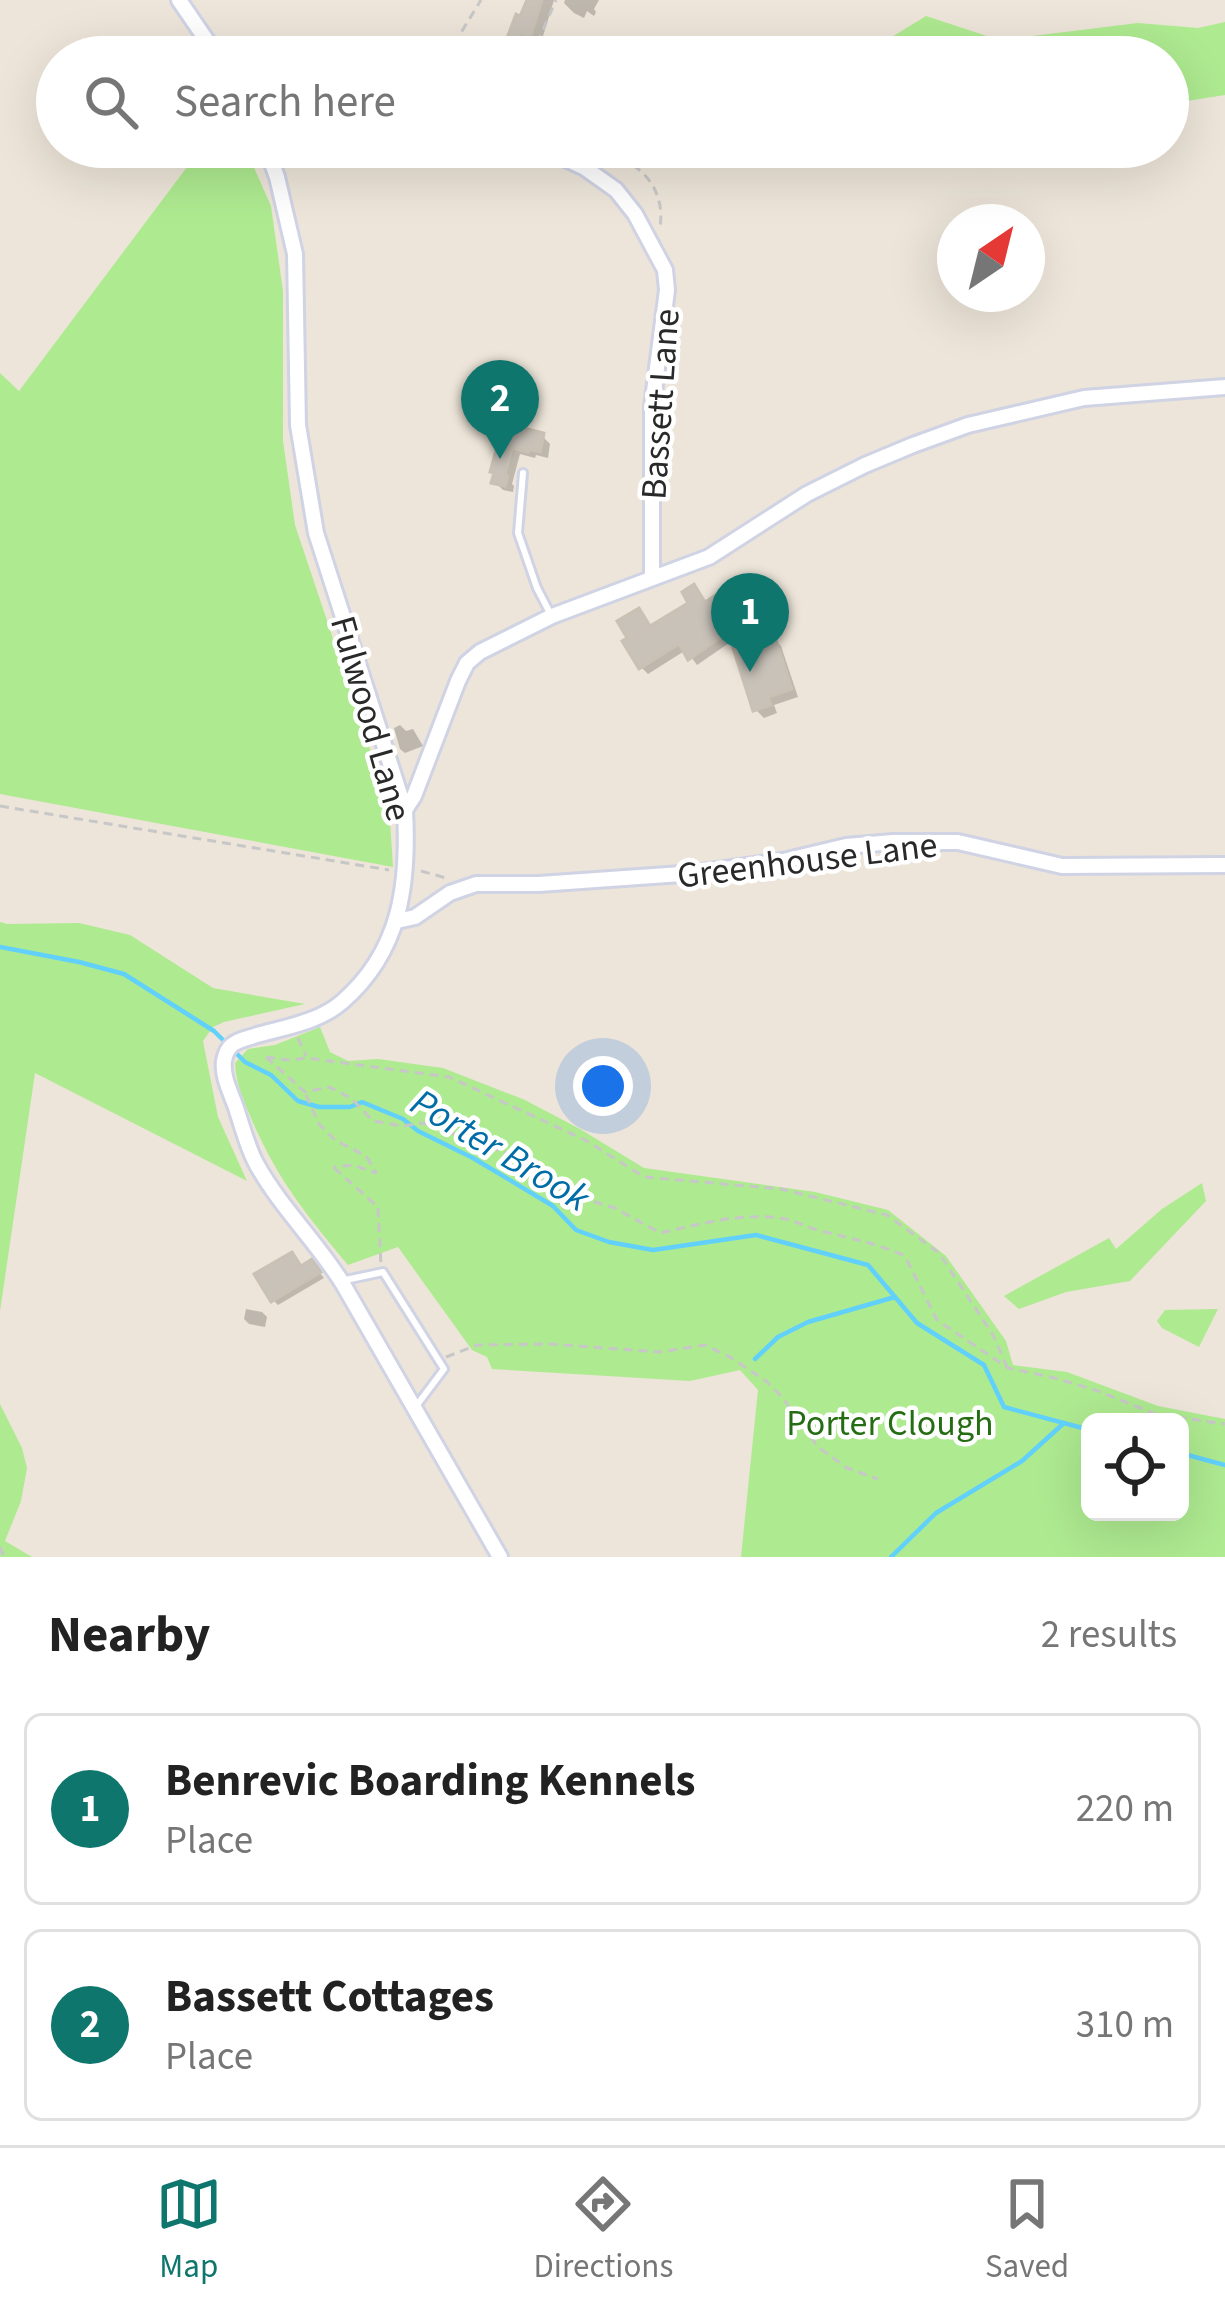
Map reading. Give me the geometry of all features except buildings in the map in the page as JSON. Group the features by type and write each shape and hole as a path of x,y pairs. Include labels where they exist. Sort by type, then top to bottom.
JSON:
{"street":[{"path":"179,0 204,36"},
{"name":"Fulwood Lane","path":"274,168 295,254 298,425 316,533 405,810 405,866 397,922 377,964 329,1012 236,1042 224,1059 224,1076 254,1161 328,1258 500,1557"},
{"name":"Bassett Lane","path":"585,168 616,190 665,270 667,290 652,406 652,577"},
{"path":"405,810 467,663 480,652 552,616 709,556 807,494 865,465 968,425 1084,398 1225,387"},
{"name":"Greenhouse Lane","path":"397,922 476,884 696,873 893,842 958,842 1062,866 1225,865"}],"lane":[{"path":"523,473 518,533 552,616"},
{"path":"341,1281 383,1272 439,1360 444,1369 415,1408"}],"path":[{"path":"459,36 481,0"},
{"path":"540,36 556,0"},
{"path":"638,168 659,199 662,216 653,244"},
{"path":"0,806 377,870 405,866 449,879"},
{"path":"292,1027 307,1058"},
{"path":"383,1272 377,1207 333,1167 353,1165 376,1173 366,1156 335,1140 319,1124 305,1091 266,1057 449,1076 585,1140 644,1177 781,1189 887,1214 939,1253 993,1335 1008,1369"},
{"path":"305,1091 329,1088 351,1098 373,1120 403,1126 418,1123 509,1154 549,1188 615,1208 660,1233 728,1217 757,1216 786,1218 816,1231 879,1244 905,1256 937,1320 1008,1369 1098,1391 1155,1414 1225,1424"},
{"path":"439,1360 478,1346 550,1344 660,1352 705,1345 766,1382 818,1448 847,1468 878,1479"},
{"path":"0,1547 4,1557"}],"green space":[{"path":"926,16 987,36 893,36"},
{"path":"1225,22 1225,95 1189,101 1189,36 1032,36 1138,23 1198,28"},
{"path":"186,168 254,168 271,206 283,291 283,441 295,525 389,806 393,867 0,794 0,373 19,391"},
{"path":"0,922 79,923 130,935 213,988 305,1004 224,1022 213,1027 203,1041 218,1117 247,1181 35,1073 0,1311"},
{"name":"Porter Clough","path":"320,1027 330,1052 348,1061 378,1059 443,1068 525,1100 644,1168 815,1192 888,1210 946,1256 1006,1341 1013,1365 1067,1372 1158,1406 1225,1419 1225,1557 741,1557 758,1390 740,1370 690,1381 492,1369 487,1357 472,1350 398,1247 348,1265 296,1199 274,1165 242,1095 235,1063 248,1049 275,1045"},
{"path":"1202,1183 1206,1201 1130,1281 1066,1292 1019,1309 1004,1296 1109,1238 1116,1249 1162,1209"},
{"path":"1218,1309 1199,1347 1157,1321 1165,1310"},
{"path":"0,1404 27,1468 21,1501 5,1541 32,1557 0,1557"}],"waterway":[{"name":"Porter Brook","path":"0,947 124,974 214,1031 245,1062 271,1075 298,1101 319,1107 362,1102 403,1119 553,1206 576,1230 653,1250 756,1235 868,1265 917,1323 984,1365 1004,1407 1081,1428"},
{"path":"755,1359 778,1337 808,1322 895,1297"},
{"path":"891,1557 936,1513 1022,1461 1064,1423"},
{"name":"Porter Brook","path":"1189,1455 1225,1465"}],"place":[{"name":"Bassett Cottages","path":"500,459"},
{"name":"Benrevic Boarding Kennels","path":"750,672"}]}
